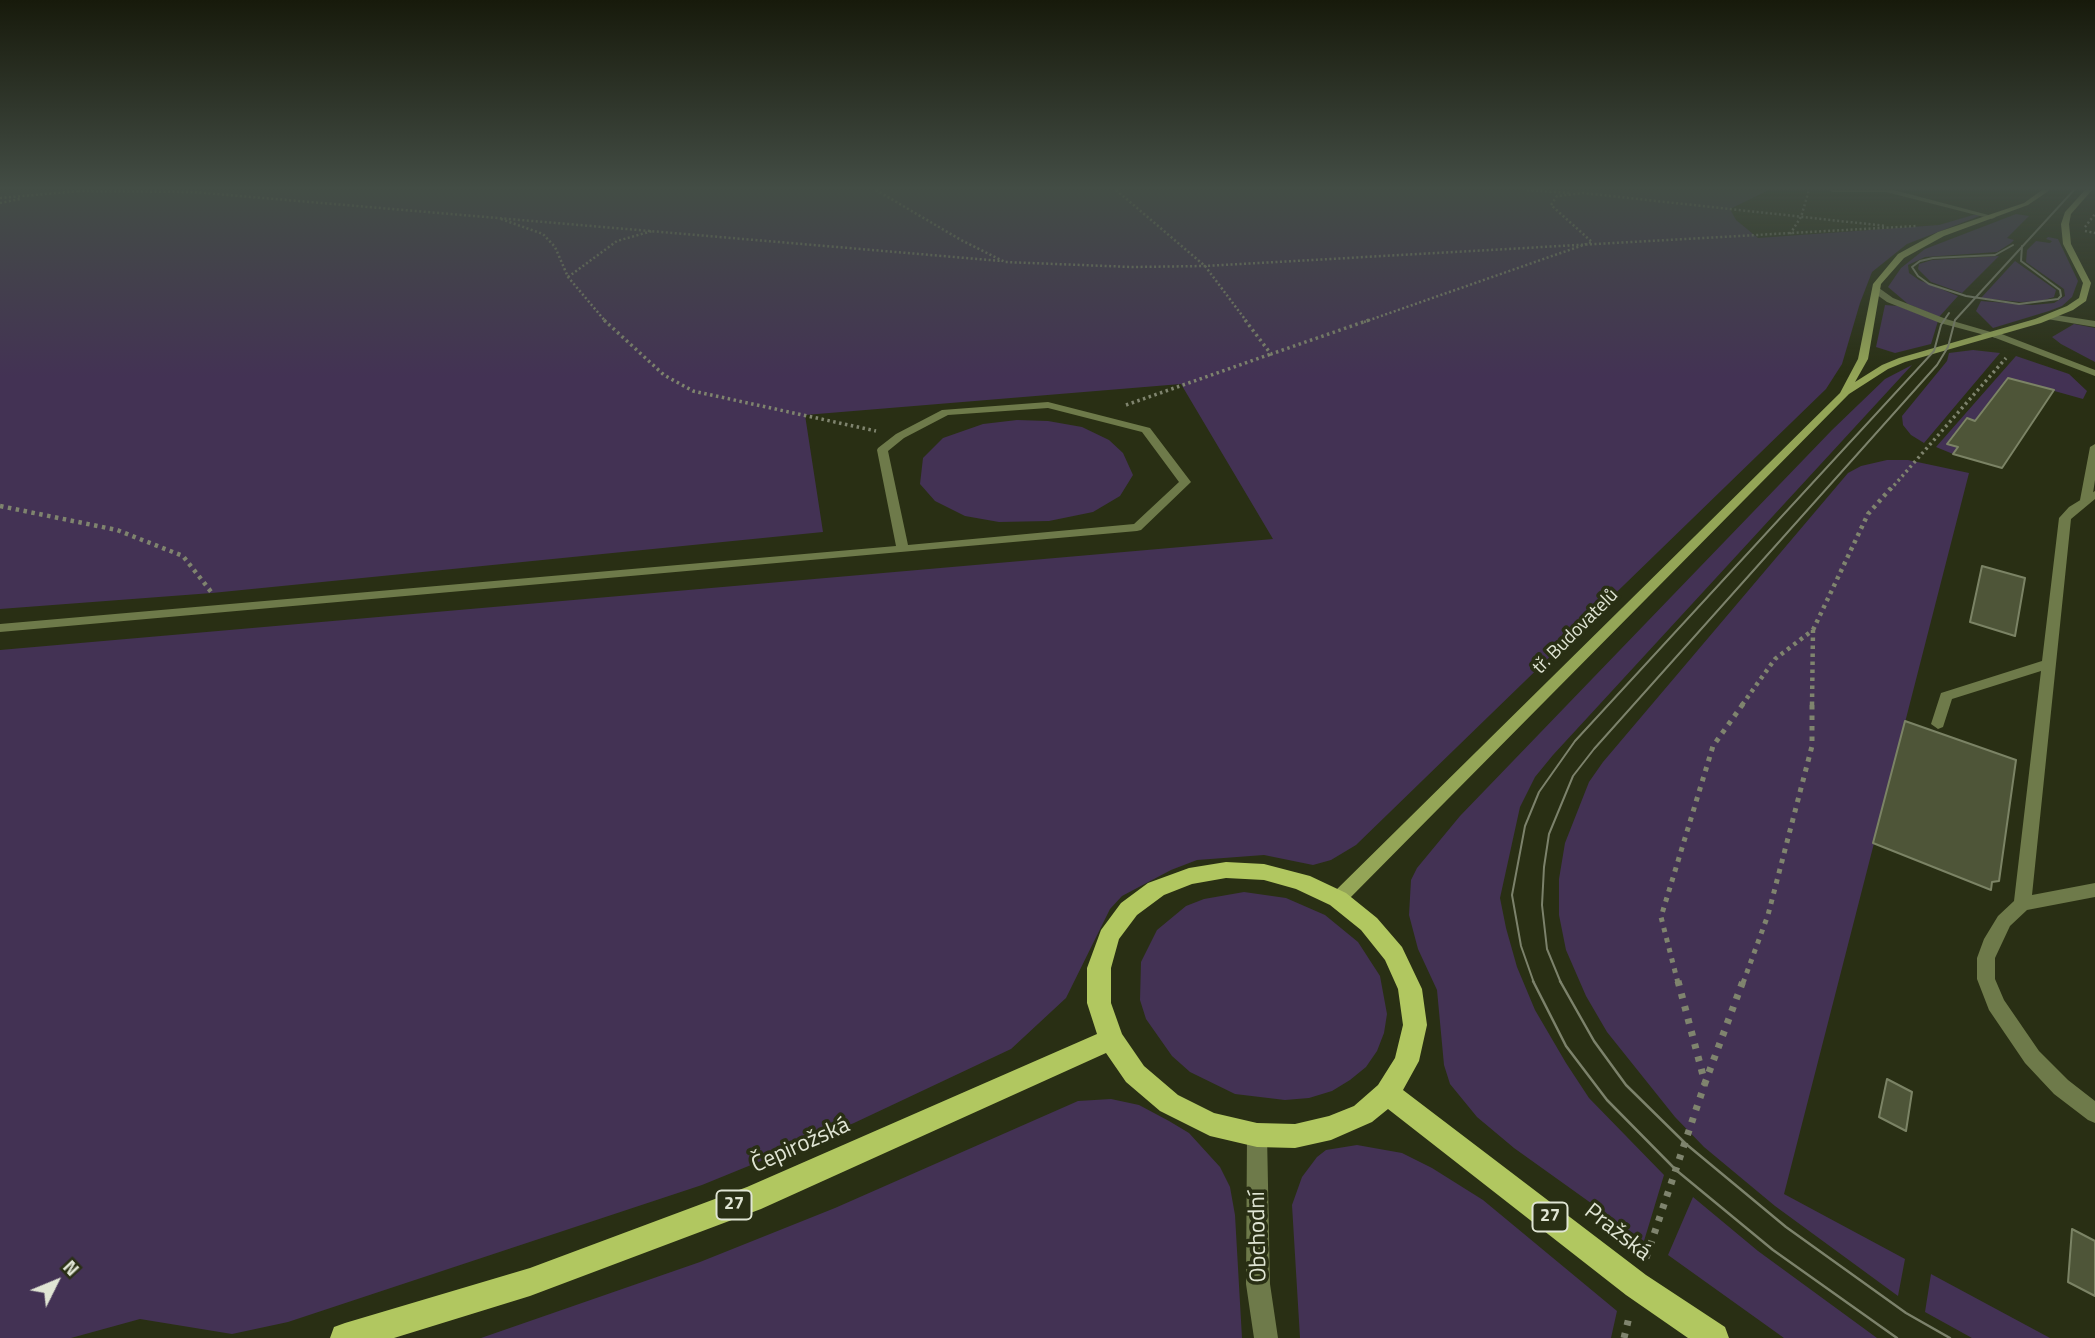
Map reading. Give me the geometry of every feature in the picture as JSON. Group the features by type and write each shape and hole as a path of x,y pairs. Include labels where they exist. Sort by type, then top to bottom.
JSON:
{"main road":[{"path":"1238,870 1264,872 1302,882 1338,899 1369,924 1394,954 1410,989 1415,1025 1407,1061 1387,1093 1363,1114 1331,1128 1295,1136 1257,1135 1210,1124 1169,1103 1135,1074 1111,1040 1099,1003 1099,968 1109,936 1129,909 1156,889 1189,876 1238,870"},
{"name":"Čepirožská","path":"345,1338 530,1282 751,1199 1111,1040"},
{"name":"Pražská","path":"1387,1093 1636,1284 1714,1338"}],"street":[{"name":"tř. Budovatelů","path":"1843,394 1863,359 1877,284 1901,256 1907,252"},
{"name":"tř. Budovatelů","path":"1338,899 1843,394 1885,367 1902,360 1996,335 2050,317 2083,299 2091,284 2072,252"},
{"path":"1876,290 1890,300 1943,321 1996,335 2095,373"},
{"path":"2050,317 2095,324"},
{"path":"0,628 902,549 1137,527 1185,482 1146,430 1048,405 946,412 900,436 882,450 902,549"},
{"path":"2022,904 2065,518 2090,497 2095,447"},
{"path":"1938,724 1946,696 2050,663"},
{"path":"2095,890 2022,904 2004,921 1986,958 1986,979 1996,1004 2032,1057 2061,1087 2095,1113"},
{"name":"Obchodní","path":"1257,1135 1258,1284 1266,1338"}],"path":[{"path":"557,252 568,277 599,315 664,375 694,391 900,436"},
{"path":"568,277 601,252"},
{"path":"901,252 1005,262 1132,267 1205,266 1424,252"},
{"path":"986,252 1005,262"},
{"path":"1189,252 1205,266 1271,354"},
{"path":"1098,416 1562,252"},
{"path":"1624,1338 1636,1284 1705,1083 1769,915 1812,746 1813,630 1868,513 2009,355"},
{"path":"0,506 117,530 183,556 212,593 206,610"},
{"path":"1705,1083 1661,917 1713,746 1775,659 1813,630"}],"shaded area":[{"path":"0,252 1896,252 1872,272 1842,364 1826,389 1356,845 1331,860 1313,865 1264,855 1197,860 1171,870 1122,896 1110,909 1066,998 1011,1049 854,1123 702,1185 288,1322 232,1334 140,1319 71,1338 0,1338 0,650 1273,539 1181,384 805,415 823,532 212,593 0,609"},
{"path":"1921,252 1991,252 1925,257 1908,265 1909,273 1919,280 1958,296 1939,317 1908,304 1888,287 1901,268"},
{"path":"2027,252 2064,252 2078,281 2072,297 2062,306 1993,328 1976,311 1981,301 2032,305 2054,303 2065,296 2064,289 2026,262"},
{"path":"1999,256 1962,293 1931,282 1918,269 1919,264 1932,260"},
{"path":"2015,261 2056,290 2054,297 2020,302 1981,298"},
{"path":"1885,305 1898,306 1938,321 1931,344 1895,353 1876,347"},
{"path":"2074,324 2095,328 2095,362 2052,337"},
{"path":"1973,350 2000,353 1924,443 1911,435 1903,425 1902,416 1947,361 1949,353"},
{"path":"2016,356 2069,374 2087,391 2083,399 2008,378 1975,421 1966,418 1948,443 1958,447 1953,454 1936,447"},
{"path":"1912,365 1553,755 1535,777 1520,807 1500,898 1517,967 1535,1010 1589,1098 1664,1175 1644,1241 1514,1148 1477,1117 1450,1084 1444,1065 1437,990 1418,949 1409,915 1411,880 1417,868 1460,816 1832,430 1885,379"},
{"path":"1017,420 1048,421 1082,427 1109,440 1123,453 1133,475 1120,496 1093,512 1049,521 999,522 965,516 935,501 920,484 923,458 943,438 983,424"},
{"path":"1887,460 1908,460 1969,473 1784,1194 1905,1259 1898,1296 1775,1206 1704,1147 1675,1117 1607,1032 1586,996 1566,950 1559,915 1559,879 1565,843 1589,782 1603,762 1848,473 1861,466"},
{"path":"1244,892 1286,898 1325,915 1358,942 1380,976 1387,1014 1377,1051 1366,1067 1332,1091 1309,1098 1285,1100 1235,1094 1190,1072 1172,1056 1146,1019 1140,1000 1141,962 1157,930 1186,906 1204,899"},
{"path":"1111,1099 1139,1105 1189,1133 1220,1167 1230,1187 1235,1215 1242,1338 481,1338 700,1262 835,1208 1078,1101"},
{"path":"1357,1145 1402,1153 1483,1200 1617,1311 1611,1338 1300,1338 1292,1205 1302,1177 1317,1157 1326,1150"},
{"path":"1693,1197 1758,1251 1877,1338 1784,1338 1668,1255"},
{"path":"1931,1274 2050,1338 1972,1338 1925,1312"}],"building":[{"path":"2008,378 2054,390 2002,468 1953,454 1958,447 1947,444 1967,418 1975,421"},
{"path":"1982,566 2025,578 2015,636 1970,622"},
{"path":"1905,721 2016,760 1999,881 1992,882 1991,890 1873,843"},
{"path":"1887,1079 1912,1092 1906,1131 1879,1117"},
{"path":"2072,1229 2095,1241 2095,1296 2068,1282"}],"tram line":[{"path":"1976,297 1929,284 1918,276 1912,267 1920,261 1933,258 1995,255 2000,252"},
{"path":"1976,297 2017,252"},
{"path":"1976,297 2019,304 2058,299 2061,296 2060,290 2021,261 2022,252"},
{"path":"1561,982 1547,949 1542,905 1544,867 1549,834 1573,776 1594,749 1937,365 1948,347 1955,320 1976,297"},
{"path":"1534,983 1521,946 1512,895 1525,826 1539,792 1575,741 1934,351 1941,325 1949,313"},
{"path":"1561,982 1594,1041 1626,1085 1686,1144 1786,1227 1906,1313 1950,1338"},
{"path":"1534,983 1566,1046 1607,1100 1676,1170 1773,1250 1897,1338"}]}
